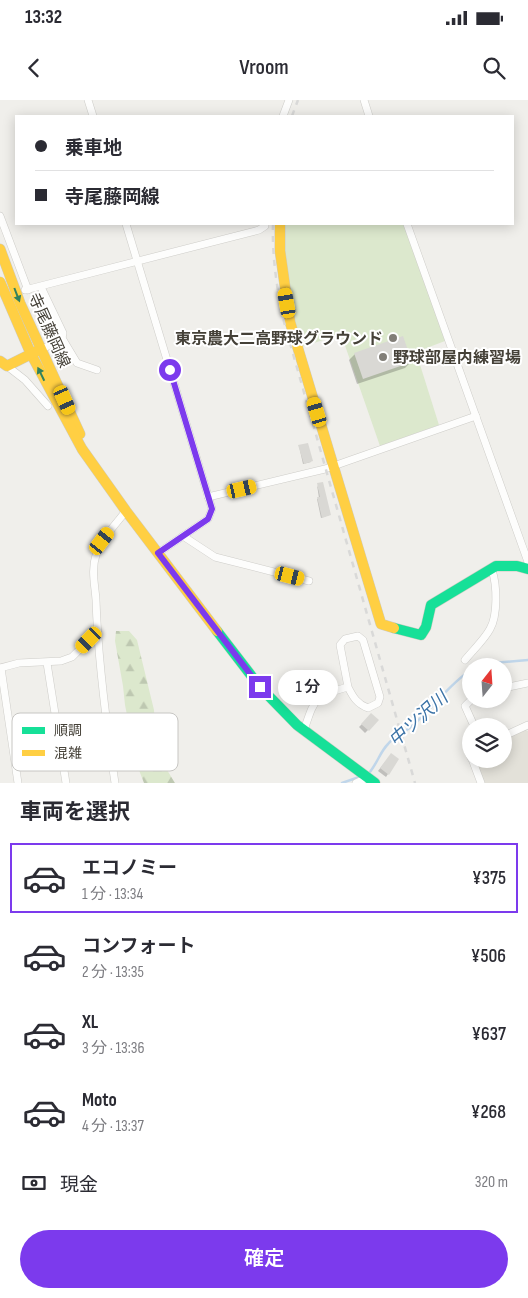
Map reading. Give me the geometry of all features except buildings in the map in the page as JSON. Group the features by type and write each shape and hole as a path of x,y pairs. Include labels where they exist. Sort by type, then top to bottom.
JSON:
{"main road":[{"path":"280,225 280,251 290,322 381,624 421,635 426,627 431,605 496,566 517,566 528,569"},
{"name":"寺尾藤岡線","path":"0,249 36,352"},
{"name":"寺尾藤岡線","path":"0,282 36,352 73,435 126,511 260,687 304,730 371,781"},
{"path":"4,364 36,352"}],"street":[{"path":"88,100 93,115"},
{"path":"283,115 289,100"},
{"path":"364,100 369,115"},
{"path":"0,216 27,290 259,230 265,225"},
{"path":"126,225 212,509 208,519 158,553"},
{"path":"407,225 528,562"},
{"path":"41,287 63,333 62,338 77,363 97,370"},
{"path":"36,352 62,338"},
{"path":"4,364 25,380 48,406"},
{"path":"208,498 326,469 476,416"},
{"path":"105,713 99,671 93,570 96,555 102,541 126,511"},
{"path":"183,536 215,557 309,581"},
{"path":"467,658 491,627 496,604 492,570"},
{"path":"12,738 1,668 35,661 47,663 61,661 72,657 97,634"},
{"path":"355,636 363,640 380,697 378,703 368,708 363,706 353,698 348,687 340,645 345,639 355,636"},
{"path":"47,663 56,713"},
{"path":"512,686 528,683"},
{"path":"304,730 315,700 326,693 348,687"},
{"path":"512,732 528,725"},
{"path":"476,768 481,783"},
{"path":"356,783 371,781"}],"shaded area":[{"path":"525,730 528,731 528,783 479,783 474,768 512,768 512,736"}],"green space":[{"name":"東京農大二高野球グラウンド","path":"283,225 404,225 445,341 416,352 439,425 380,446 341,334 302,347 291,314 284,274"},
{"path":"116,631 129,631 137,640 154,713 127,713 115,641"},
{"path":"139,771 168,771 175,783 144,783"}],"waterway":[{"name":"中ツ沢川","path":"512,661 528,660"},
{"name":"中ツ沢川","path":"369,773 390,741 412,726 462,676"},
{"name":"中ツ沢川","path":"342,783 362,776"}],"railway":[{"path":"292,115 298,100"},
{"path":"273,225 273,249 284,322 415,783"}],"traffic: fast":[{"path":"394,628 421,635 426,627 431,605 496,566 517,566 528,569"},
{"path":"217,631 260,687 297,725 375,783"}],"traffic: slow":[{"path":"280,225 280,251 290,322 381,624 394,628"},
{"path":"0,249 20,303 80,434"},
{"path":"0,282 31,354 82,449 126,511 217,631"},
{"path":"0,361 7,366 37,351"}],"place":[{"name":"東京農大二高野球グラウンド","path":"393,338"},
{"name":"野球部屋内練習場","path":"383,357"}],"route":[{"path":"170,370 212,509 208,519 158,553 260,687"}]}
